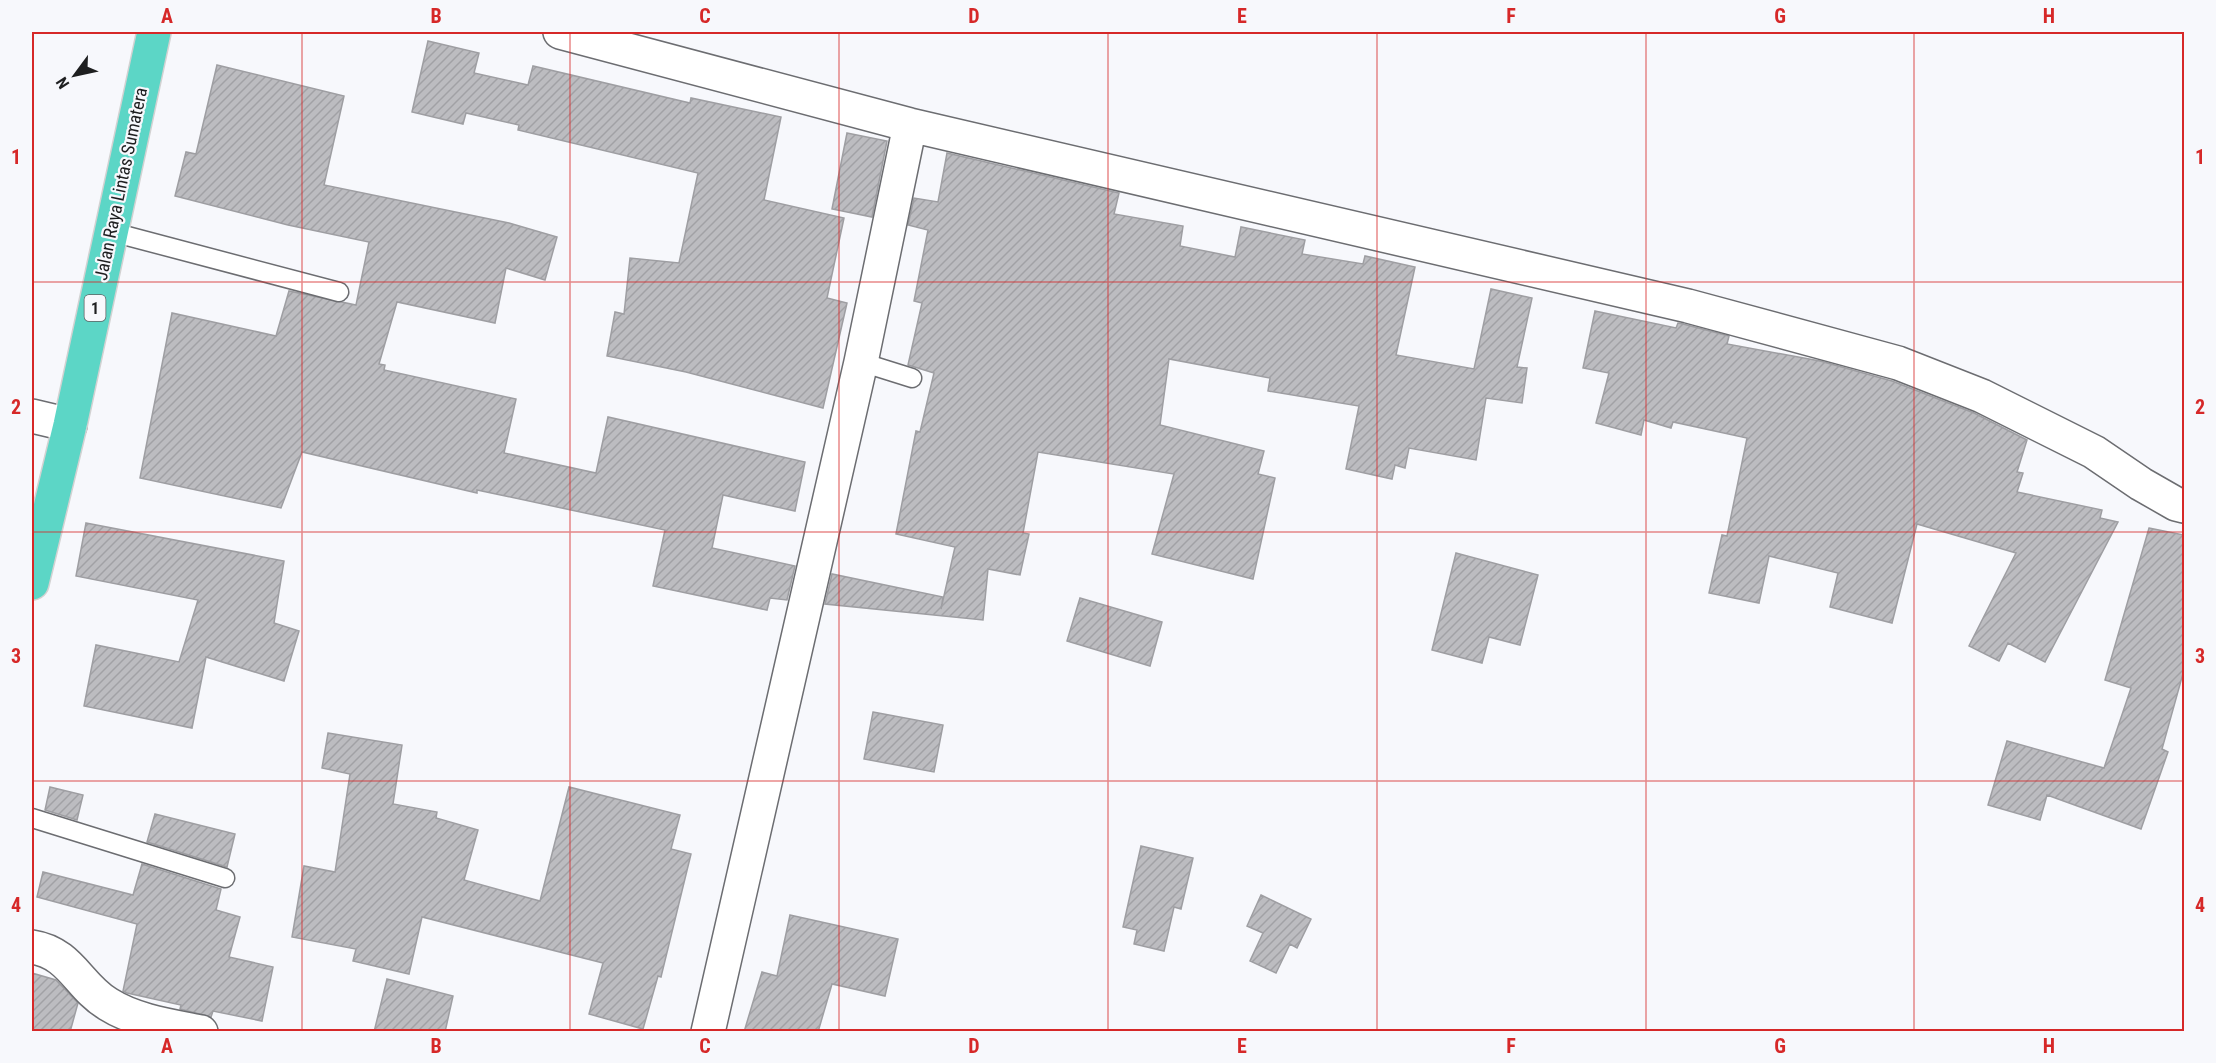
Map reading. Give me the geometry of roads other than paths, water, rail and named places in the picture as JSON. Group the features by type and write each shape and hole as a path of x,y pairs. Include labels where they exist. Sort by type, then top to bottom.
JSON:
{"highway":[{"name":"Jalan Raya Lintas Sumatera","path":"32,574 70,424 154,32"}],"street":[{"path":"560,32 910,125 1676,303 1898,363 1982,396 2094,452 2141,484 2184,506"},
{"path":"708,1032 861,362 910,125"},
{"path":"32,416 70,424"},
{"path":"32,947 45,949 71,966 107,1004 155,1023 201,1032"}],"lane":[{"path":"112,232 339,292"},
{"path":"861,362 912,378"},
{"path":"32,818 225,878"}]}
